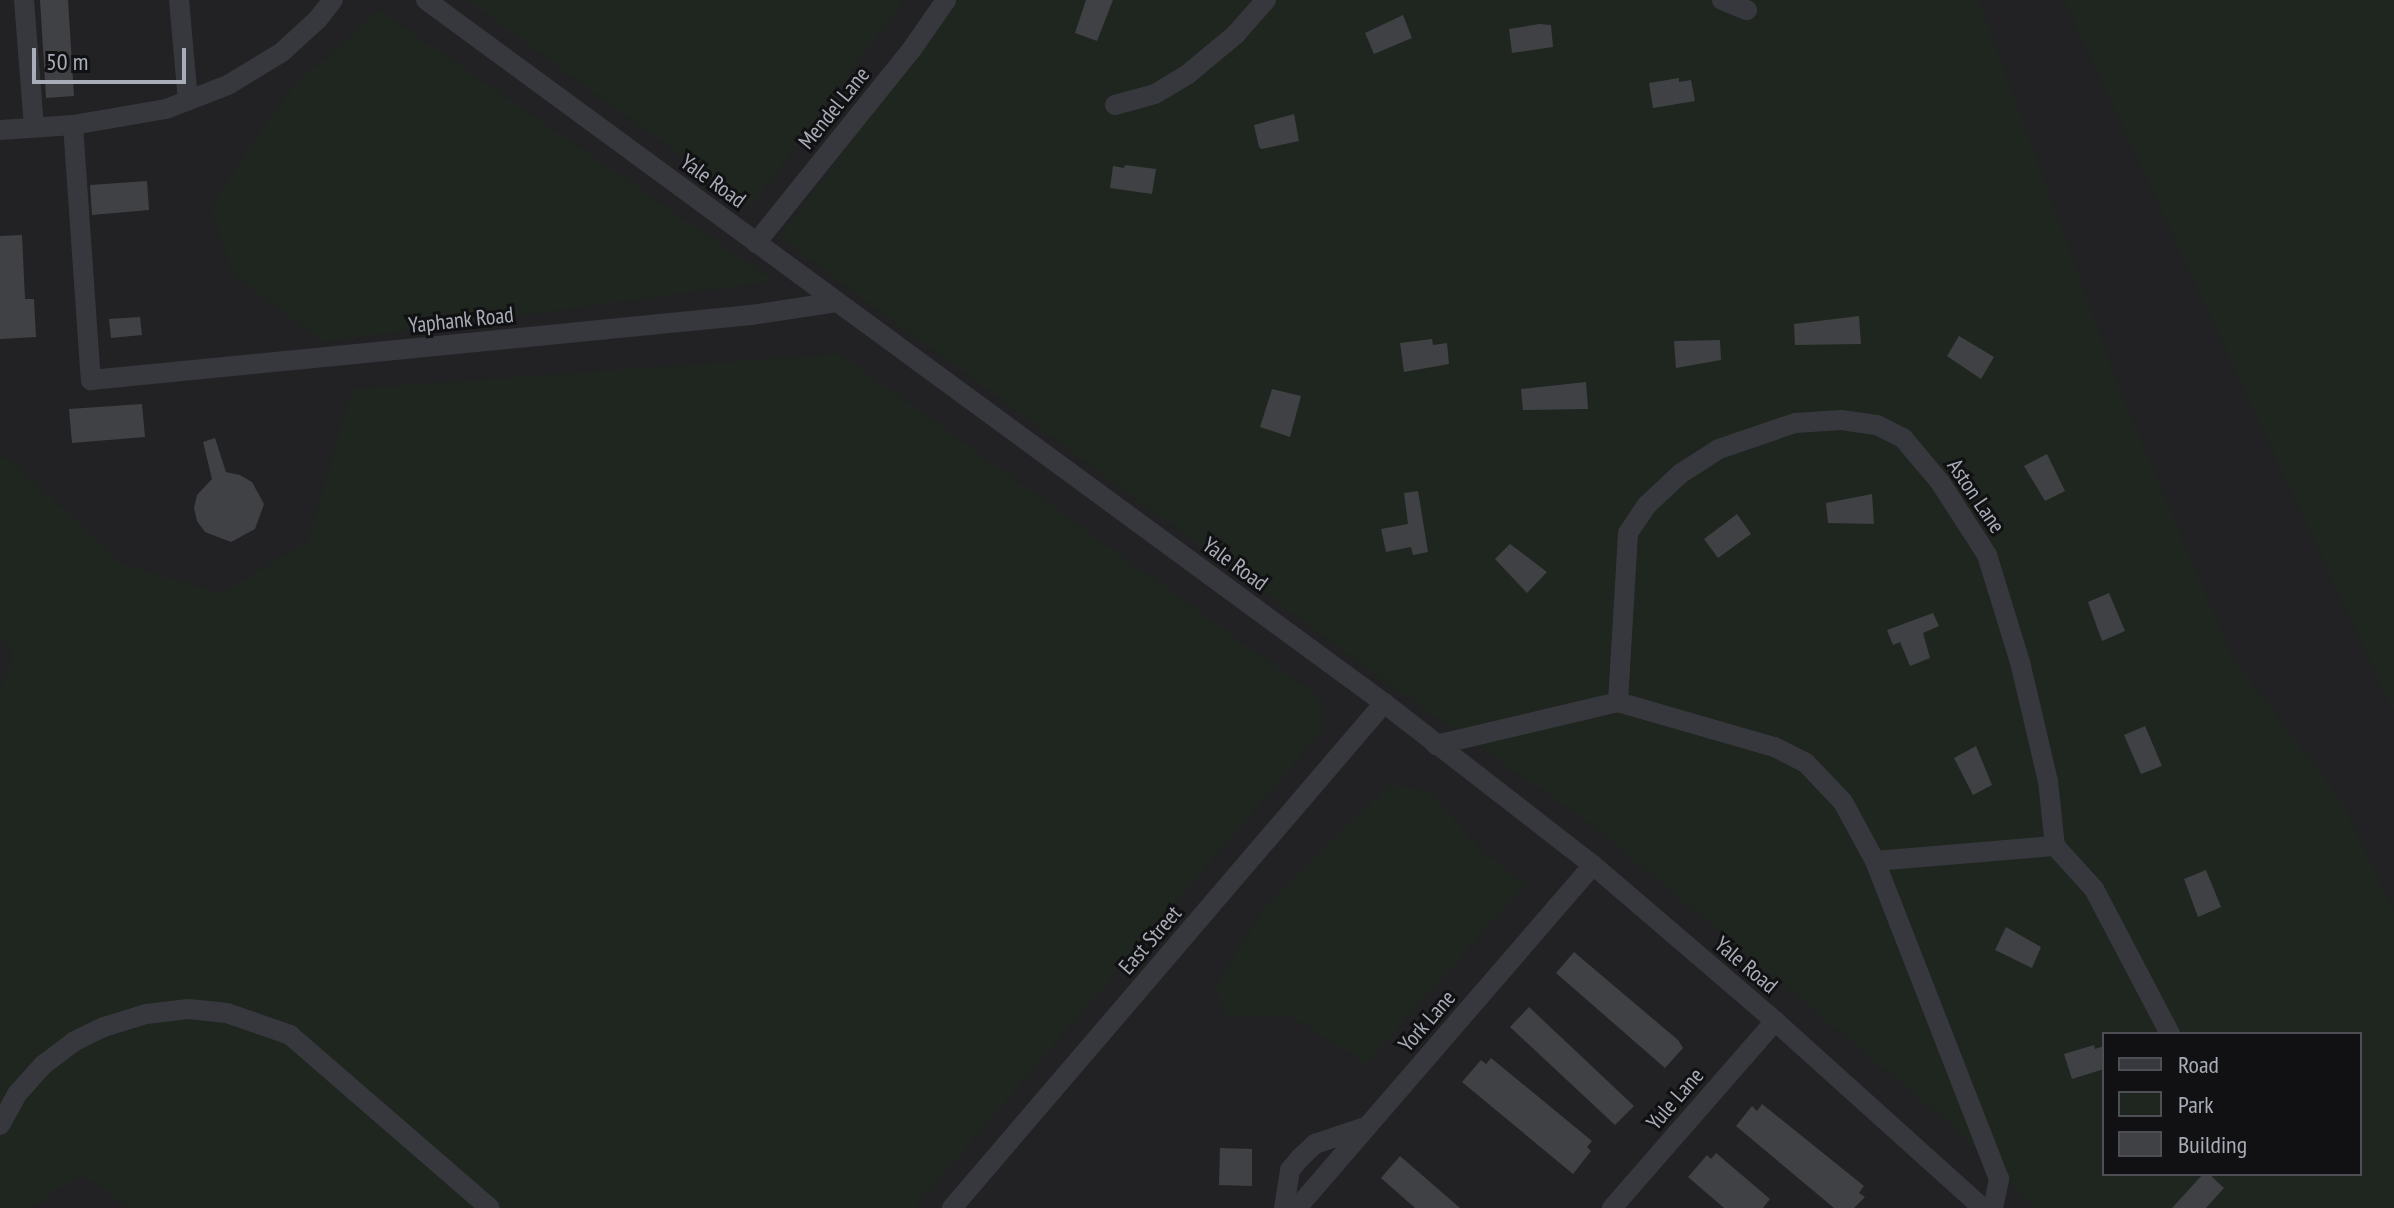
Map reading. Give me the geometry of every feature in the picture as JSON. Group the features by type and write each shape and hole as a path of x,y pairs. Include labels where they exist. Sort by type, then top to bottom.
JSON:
{"street":[{"path":"24,0 34,128"},
{"path":"179,0 188,101"},
{"path":"0,130 73,125 166,109 188,101 228,85 282,52 318,19 333,0"},
{"name":"Yale Road","path":"426,0 1384,703 1593,865 1775,1021 1983,1208"},
{"name":"Mendel Lane","path":"756,243 912,49 946,0"},
{"path":"1115,105 1155,94 1188,74 1235,35 1266,0"},
{"path":"1722,0 1747,10"},
{"name":"Yaphank Road","path":"73,125 91,380 751,315 837,302"},
{"name":"Aston Lane","path":"1618,702 1628,533 1647,505 1680,474 1719,449 1759,433 1795,423 1841,420 1877,425 1903,438 1940,482 1987,555 2020,662 2048,781 2055,846"},
{"path":"1436,745 1618,702 1774,747 1806,763 1843,802 1875,861 1999,1179 1993,1208"},
{"name":"East Street","path":"952,1208 1384,703"},
{"path":"1875,861 2055,846 2094,889 2169,1032"},
{"name":"York Lane","path":"1297,1208 1593,865"},
{"path":"0,1125 17,1094 43,1065 73,1042 104,1027 146,1014 189,1009 227,1013 290,1035 490,1208"},
{"name":"Yule Lane","path":"1612,1208 1775,1021"},
{"path":"1284,1208 1290,1170 1300,1158 1315,1144 1368,1126"}],"shaded area":[{"path":"0,0 2394,0 2394,1208 0,1208"}],"green space":[{"path":"467,0 904,0 751,207"},
{"path":"958,0 1979,0 2121,393 2232,657 2343,803 2394,913 2394,1208 2034,1208 1954,1127 1587,821 1408,698 779,237"},
{"path":"2064,0 2394,0 2394,713"},
{"path":"379,10 774,281 322,342 233,273 211,208 254,140 295,85"},
{"path":"840,354 1320,698 1322,731 914,1208 131,1208 81,1175 30,1208 0,1208 0,690 14,652 0,635 0,458 10,459 120,563 221,594 308,541 352,389"},
{"path":"1391,784 1429,791 1482,851 1525,884 1366,1064 1290,1015 1225,1016 1216,985 1266,906"}],"building":[{"path":"40,0 68,0 74,96 46,98"},
{"path":"1086,0 1113,0 1097,41 1075,33"},
{"path":"1403,15 1412,38 1374,54 1365,33"},
{"path":"1551,25 1553,47 1512,53 1509,29"},
{"path":"1679,78 1679,82 1691,80 1695,101 1653,108 1649,83"},
{"path":"1294,114 1299,141 1262,149 1259,147 1254,125"},
{"path":"1125,165 1156,169 1152,194 1110,188 1113,166 1124,168"},
{"path":"147,181 149,210 92,215 90,185"},
{"path":"22,235 25,299 34,299 36,337 0,339 0,236"},
{"path":"1859,316 1861,344 1795,345 1794,324"},
{"path":"140,317 142,335 111,338 109,319"},
{"path":"1959,336 1994,357 1981,379 1947,356"},
{"path":"1432,339 1433,345 1447,343 1449,364 1404,372 1400,343"},
{"path":"1720,340 1721,360 1676,368 1674,341"},
{"path":"1586,382 1588,409 1523,410 1521,389"},
{"path":"1272,389 1301,396 1290,437 1260,427"},
{"path":"142,404 145,437 72,443 69,409"},
{"path":"215,438 226,472 252,482 264,504 255,529 231,542 205,532 197,521 194,508 197,495 212,479 203,442"},
{"path":"2047,454 2065,491 2045,501 2024,466"},
{"path":"1418,491 1428,552 1413,555 1411,547 1386,552 1381,529 1408,524 1404,493"},
{"path":"1872,494 1874,524 1828,523 1826,503"},
{"path":"1737,514 1751,534 1718,558 1704,539"},
{"path":"1510,544 1547,572 1527,593 1495,559"},
{"path":"2109,593 2125,631 2102,641 2088,602"},
{"path":"1933,613 1939,626 1923,633 1930,658 1910,666 1900,642 1893,645 1887,630"},
{"path":"2145,726 2162,766 2141,774 2124,735"},
{"path":"1976,746 1992,785 1973,795 1954,758"},
{"path":"2206,870 2221,907 2198,917 2184,879"},
{"path":"2006,927 2041,947 2032,968 1995,950"},
{"path":"1574,952 1678,1040 1683,1048 1665,1068 1556,973"},
{"path":"1529,1007 1634,1106 1615,1125 1510,1027"},
{"path":"2094,1045 2095,1049 2102,1047 2102,1070 2072,1079 2064,1054"},
{"path":"1491,1058 1592,1141 1587,1147 1591,1151 1573,1174 1462,1082 1481,1060 1486,1064"},
{"path":"1762,1104 1864,1186 1859,1193 1865,1197 1854,1208 1834,1208 1736,1126 1752,1106 1757,1111"},
{"path":"1220,1148 1252,1149 1252,1186 1219,1185"},
{"path":"1716,1153 1770,1199 1763,1208 1724,1208 1688,1177 1707,1155 1711,1159"},
{"path":"1400,1156 1460,1208 1415,1208 1381,1178"},
{"path":"2201,1176 2211,1176 2224,1188 2206,1208 2172,1208"}]}
